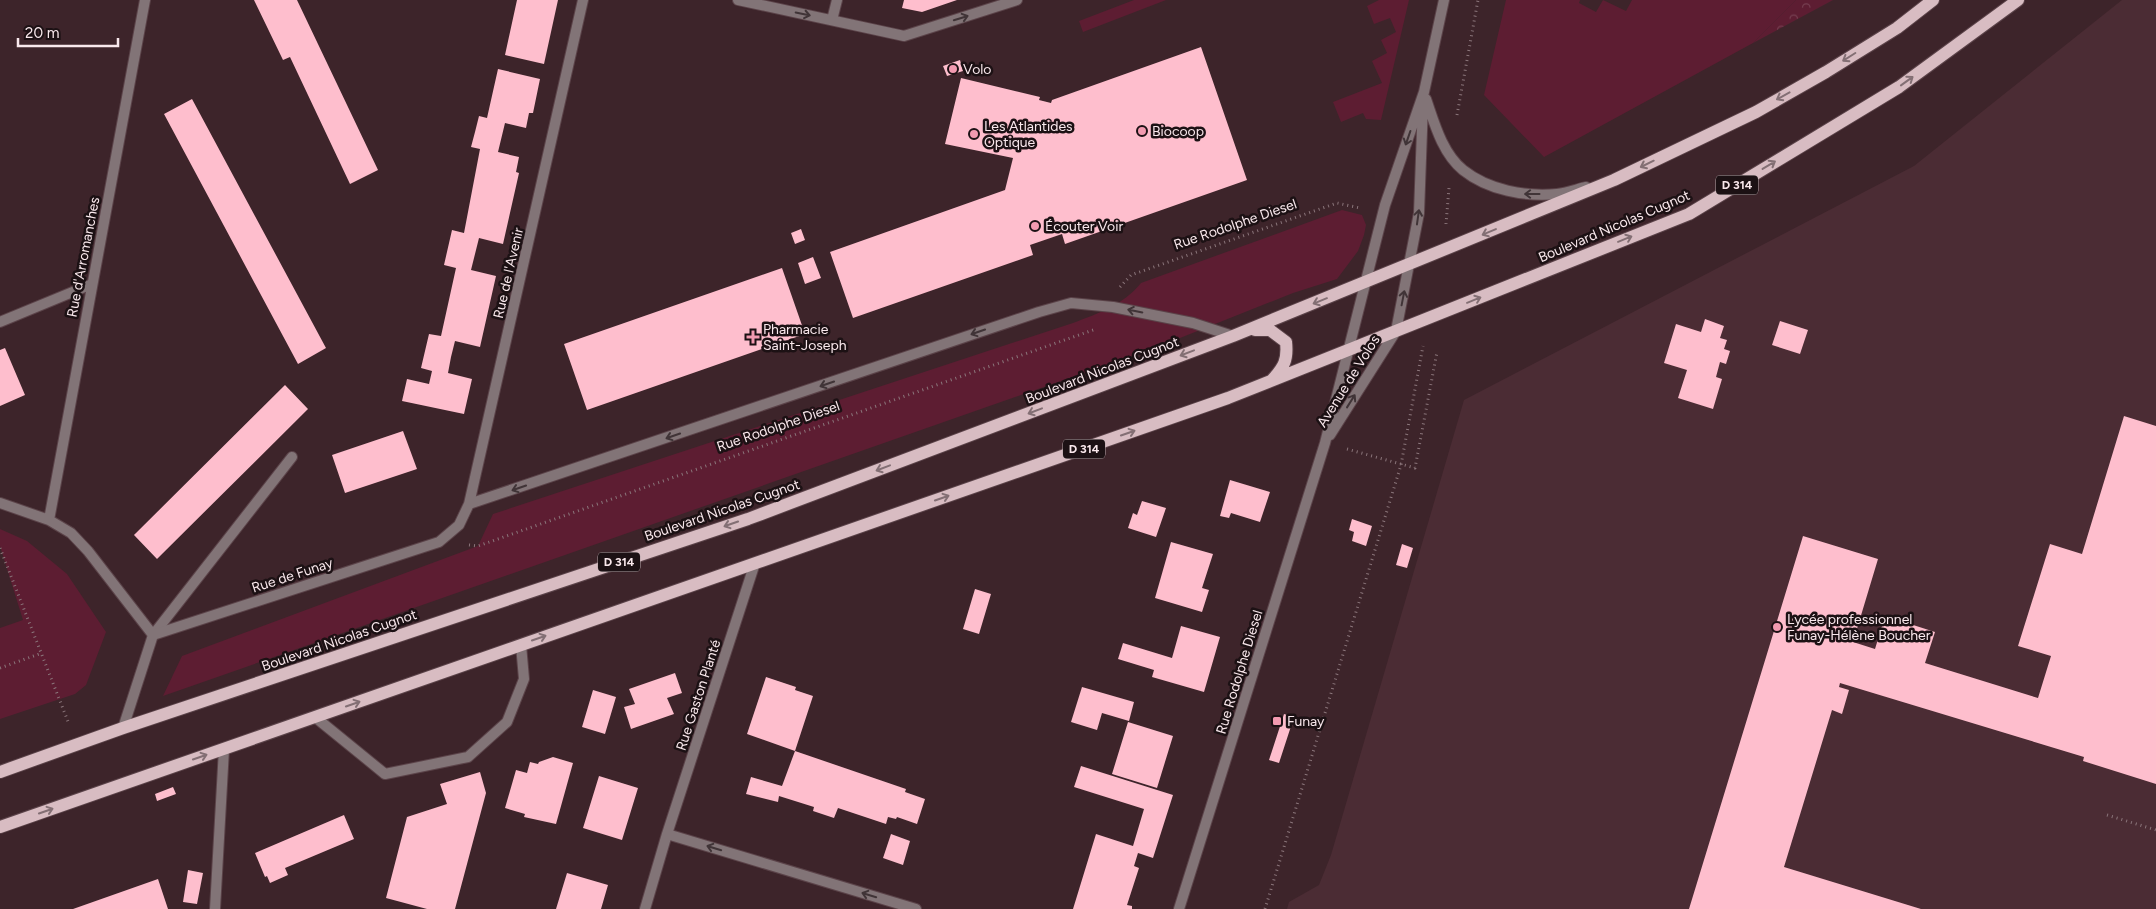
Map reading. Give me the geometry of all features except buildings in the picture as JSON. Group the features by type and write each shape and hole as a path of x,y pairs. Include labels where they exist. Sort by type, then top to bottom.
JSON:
{"main road":[{"name":"Boulevard Nicolas Cugnot","path":"0,772 123,728 748,519 1233,336 1614,180 1756,112 1881,38 1933,0"},
{"name":"Boulevard Nicolas Cugnot","path":"0,827 1228,398 1689,214 1899,87 2018,0"},
{"path":"1250,329 1270,330 1286,342 1287,356 1284,366 1271,381"}],"street":[{"name":"Rue d'Arromanches","path":"49,520 145,0"},
{"name":"Rue de l'Avenir","path":"439,542 459,525 470,504 583,0"},
{"path":"738,0 904,36 1014,1"},
{"path":"832,20 837,0"},
{"name":"Avenue de Volos","path":"1325,443 1385,204 1424,92 1444,0"},
{"path":"1424,92 1439,135 1462,169 1498,188 1520,194 1557,194 1614,180"},
{"name":"Avenue de Volos","path":"1325,443 1396,331 1419,213 1424,92"},
{"path":"0,322 92,284"},
{"name":"Rue Rodolphe Diesel","path":"470,504 1039,312 1071,303 1113,307 1194,323 1233,336"},
{"name":"Rue Rodolphe Diesel","path":"1179,909 1325,443"},
{"path":"123,728 153,635 292,457"},
{"path":"0,503 49,520 71,534 88,551 153,635"},
{"name":"Rue de Funay","path":"153,635 439,542"},
{"name":"Rue Gaston Planté","path":"646,909 667,834 755,563"},
{"path":"315,717 385,774 468,757 507,722 524,679 520,645"},
{"path":"215,909 224,749"},
{"path":"667,834 916,909"}],"path":[{"path":"1471,31 1478,0"},
{"name":"Rue Rodolphe Diesel","path":"439,542 478,546 1090,332 1107,323 1122,283 1131,276 1337,202 1363,209 1385,204"},
{"path":"1325,443 1415,468 1437,352"},
{"path":"1265,909 1401,465 1419,371"},
{"path":"0,548 77,744"},
{"path":"0,668 42,653"},
{"path":"2107,815 2156,830"}],"shaded area":[{"name":"Lycée professionnel Funay-Hélène Boucher","path":"2122,0 2156,0 2156,909 1287,909 1289,902 1319,885 1331,855 1464,400 1914,166"}],"green space":[{"path":"1134,0 1166,0 1083,32 1079,21"},
{"path":"1379,0 1409,0 1381,120 1366,119 1363,113 1341,122 1333,102 1382,83 1372,61 1387,53 1381,40 1396,32 1390,18 1374,24 1367,6"},
{"path":"1506,0 1580,0 1579,3 1596,12 1603,0 1626,11 1632,0 1796,0 1753,43 1544,157 1484,95"},
{"path":"1796,0 1833,0 1753,43"},
{"path":"1342,210 1362,215 1366,225 1358,251 1337,279 1293,293 1155,348 163,696 182,656 478,546 493,514 1073,323 1118,303 1141,283"},
{"path":"0,529 27,541 67,574 106,632 86,685 75,694 0,719 0,628 23,620 0,546"}],"place":[{"name":"Volo","path":"953,69"},
{"name":"Biocoop","path":"1142,131"},
{"name":"Les Atlantides Optique","path":"974,134"},
{"name":"Écouter Voir","path":"1035,226"},
{"name":"Pharmacie Saint-Joseph","path":"753,337"},
{"name":"Lycée professionnel Funay-Hélène Boucher","path":"1777,627"},
{"name":"Funay","path":"1277,721"}]}
